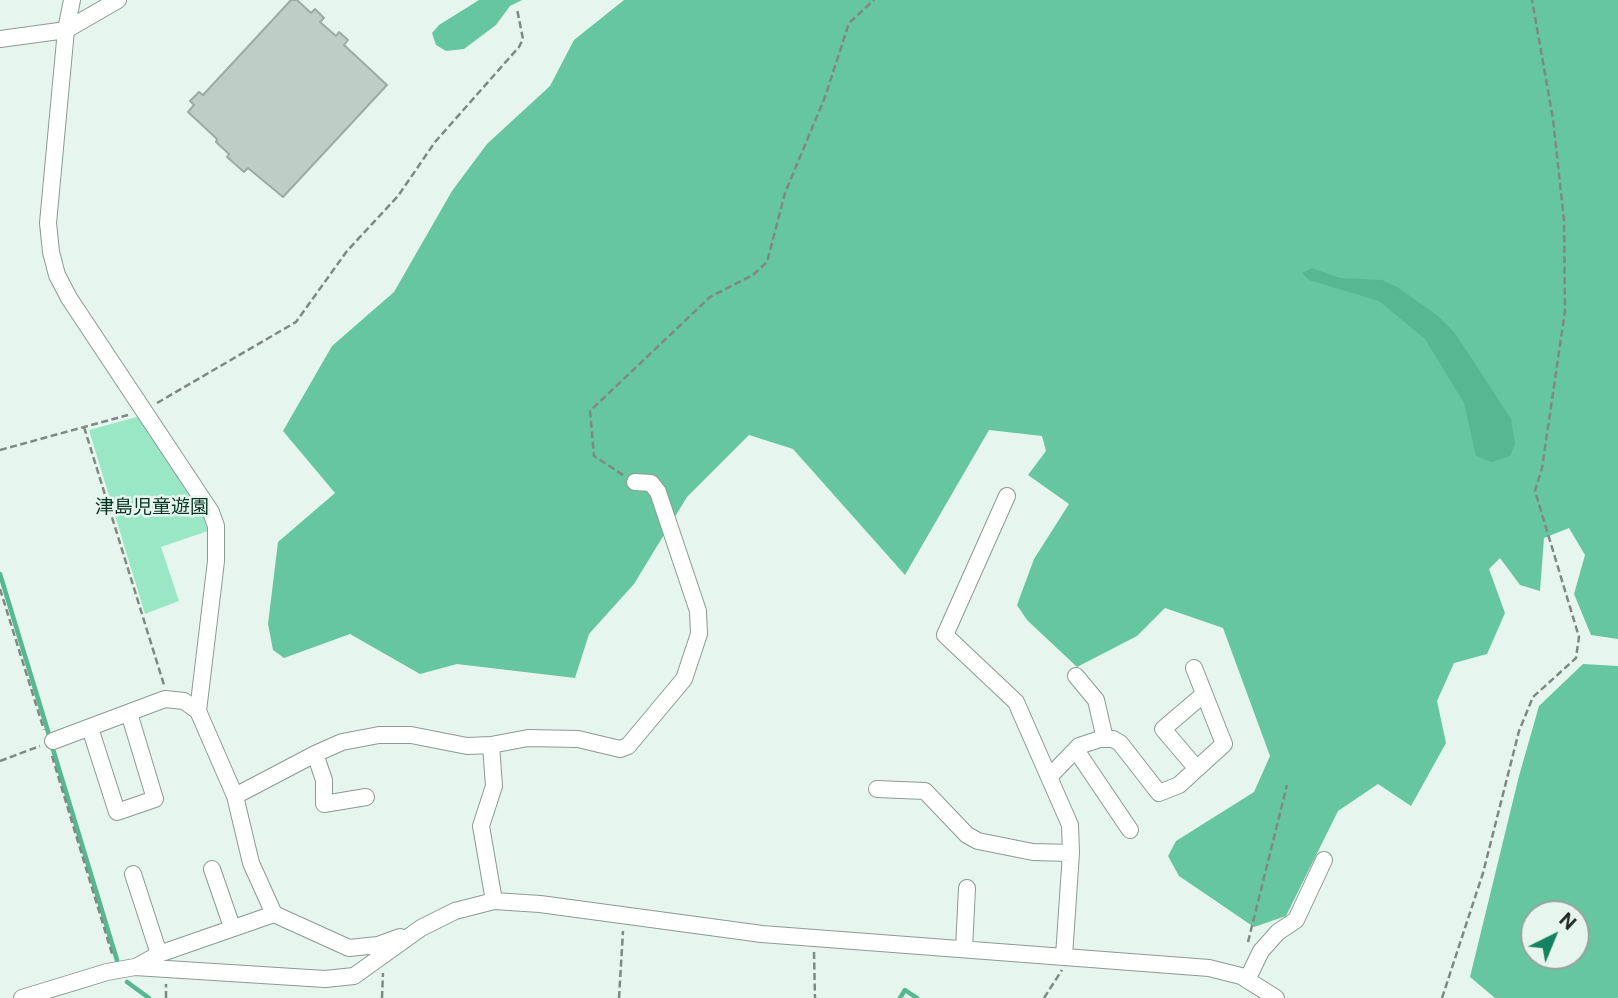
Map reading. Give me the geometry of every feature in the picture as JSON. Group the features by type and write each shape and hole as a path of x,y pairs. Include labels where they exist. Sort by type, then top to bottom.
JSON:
{"street":[{"path":"72,0 66,30 48,223 51,252 57,275 69,298 212,512 216,526 216,561 198,711 235,796 251,863 274,914 349,948 378,945 413,933 455,911 494,901 540,904 624,918 813,938 1209,968 1247,980 1276,998"},
{"path":"0,39 66,30 118,0"},
{"path":"235,796 342,742 379,735 411,735 467,746 491,746 528,738 578,739 620,749 628,746 684,679 699,634 698,611 658,492 652,483 635,482"},
{"path":"1007,496 946,635 1016,702 1051,775 1070,825 1068,956"},
{"path":"1051,775 1076,750 1105,739 1120,743 1159,793 1179,785 1224,744 1194,668"},
{"path":"1076,676 1096,700 1105,739"},
{"path":"1197,769 1163,729 1205,694"},
{"path":"49,742 168,699 184,701 198,711"},
{"path":"90,729 117,812 155,799 129,713"},
{"path":"491,746 494,786 481,826 494,901"},
{"path":"1076,750 1130,830"},
{"path":"315,754 324,780 324,804 366,797"},
{"path":"877,789 925,791 967,835 978,841 1033,852 1071,853"},
{"path":"1247,980 1261,951 1278,932 1296,920 1324,860"},
{"path":"212,869 232,927"},
{"path":"134,874 159,954"},
{"path":"964,949 967,888"},
{"path":"22,998 135,967 159,954 274,914"},
{"path":"135,967 326,979 354,976 413,933"}],"path":[{"path":"635,482 594,456 590,411 710,297 753,275 767,262 785,193 825,97 849,23 874,0"},
{"path":"1442,998 1483,873 1519,731 1533,697 1556,676 1566,671 1576,658 1578,637 1535,491 1560,357 1565,298 1564,220 1558,157 1542,42 1532,0"},
{"path":"0,450 143,411 296,322 347,251 398,196 435,142 519,47 523,39 517,9"},
{"path":"84,427 168,699"},
{"path":"0,589 117,971"},
{"path":"0,761 49,742"},
{"path":"1246,952 1287,785"},
{"path":"619,998 624,918"},
{"path":"813,938 815,998"},
{"path":"382,998 384,955"},
{"path":"1044,998 1068,956"}],"green space":[{"name":"津島児童遊園","path":"140,416 203,515 208,531 161,547 179,601 145,614 89,430"}],"shaded area":[{"path":"479,0 522,0 510,6 496,25 464,49 446,51 436,45 432,33 439,25"},
{"path":"624,0 1618,0 1618,639 1591,635 1574,594 1585,555 1569,528 1544,538 1540,591 1520,585 1500,558 1489,569 1505,613 1487,654 1454,663 1437,701 1446,743 1411,806 1378,784 1338,811 1286,916 1254,927 1179,876 1168,856 1176,841 1254,792 1270,756 1223,628 1165,608 1137,636 1077,667 1027,620 1017,605 1034,559 1069,504 1028,475 1046,451 1042,436 989,430 905,575 793,449 749,435 687,497 634,584 589,634 575,678 457,664 420,674 350,634 284,658 273,650 268,624 278,542 335,493 283,431 332,346 394,292 452,191 487,144 550,86 574,40"},
{"path":"1312,268 1340,278 1382,280 1397,287 1438,316 1455,333 1511,419 1515,444 1510,456 1492,462 1476,456 1464,403 1425,339 1379,301 1309,280 1302,273"},
{"path":"1583,664 1618,666 1618,998 1495,998 1470,977 1519,776 1539,706"}],"building":[{"path":"291,0 297,0 311,13 315,9 324,18 320,22 336,36 339,32 348,40 344,45 387,85 283,197 248,168 244,172 227,157 229,154 216,142 217,139 188,112 194,105 190,101 199,92 203,95"}],"waterway":[{"path":"0,574 50,738"},
{"path":"52,746 117,960"},
{"path":"127,982 149,998"},
{"path":"900,998 905,990 917,998"}]}
